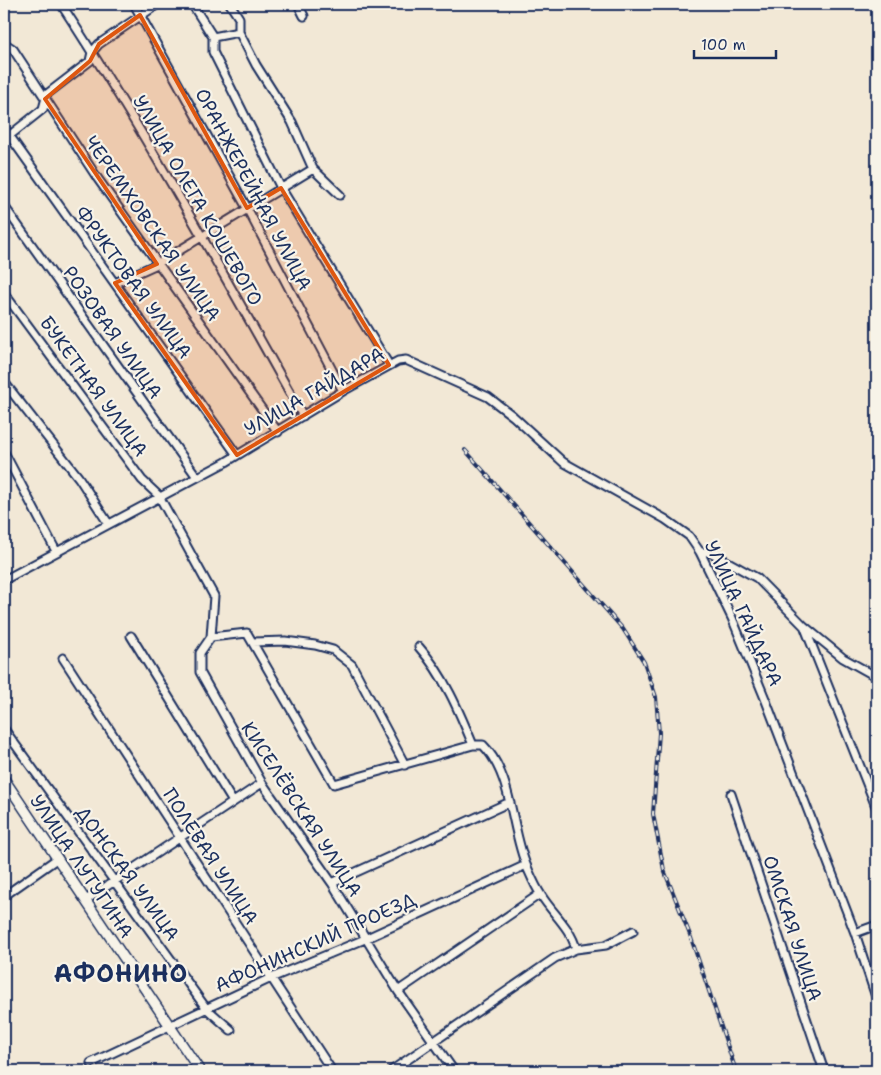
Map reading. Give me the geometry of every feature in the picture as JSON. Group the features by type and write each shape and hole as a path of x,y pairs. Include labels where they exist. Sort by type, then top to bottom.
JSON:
{"main road":[{"name":"УЛИЦА ЛУТУГИНА","path":"4,779 200,1071"}],"street":[{"name":"УЛИЦА ОЛЕГА КОШЕВОГО","path":"61,4 92,52 202,238 303,416"},
{"name":"ОРАНЖЕРЕЙНАЯ УЛИЦА","path":"134,4 247,208 343,391"},
{"path":"6,136 43,109 46,94 90,60 92,52 99,44 158,4"},
{"path":"192,4 214,37 213,52 281,188 389,365"},
{"path":"230,4 239,18 239,32 256,65 292,122 313,169 340,194"},
{"path":"298,4 304,16"},
{"path":"214,37 239,32"},
{"name":"ЧЕРЕМХОВСКАЯ УЛИЦА","path":"4,43 13,49 157,264 278,432"},
{"name":"ФРУКТОВАЯ УЛИЦА","path":"4,128 6,136 115,283 238,455"},
{"path":"115,283 157,264 313,169"},
{"name":"РОЗОВАЯ УЛИЦА","path":"4,206 196,477"},
{"name":"БУКЕТНАЯ УЛИЦА","path":"4,294 142,480 159,496"},
{"name":"УЛИЦА ГАЙДАРА","path":"4,580 238,455 389,365 406,360 488,397 513,416 563,462 671,522 689,536 700,552 732,618 766,701 855,933 877,1000"},
{"path":"4,382 79,478 108,523"},
{"path":"4,452 56,551"},
{"name":"КИСЕЛЁВСКАЯ УЛИЦА","path":"159,496 214,596 211,637 200,652 200,672 262,783 332,883 398,991 454,1071"},
{"path":"700,552 710,552 757,578 804,626 844,658 877,676"},
{"path":"804,626 877,809"},
{"path":"211,637 247,633 334,784 473,745 483,745 490,753 510,802 526,865 540,894 574,939 576,949"},
{"path":"130,636 233,802"},
{"path":"253,642 285,641 315,645 333,650 352,665 405,765"},
{"path":"419,647 439,675 458,709 473,745"},
{"name":"ПОЛЕВАЯ УЛИЦА","path":"63,658 332,1071"},
{"name":"ДОНСКАЯ УЛИЦА","path":"4,730 206,1008 231,1030"},
{"path":"86,900 262,783"},
{"name":"ОМСКАЯ УЛИЦА","path":"731,794 824,1071"},
{"path":"332,883 510,802"},
{"path":"4,896 58,858"},
{"name":"АФОНИНСКИЙ ПРОЕЗД","path":"91,1063 271,978 365,939 526,865"},
{"path":"398,991 540,894"},
{"path":"855,933 877,925"},
{"path":"390,1071 555,958 576,949 606,945 633,931"}],"highlighted area":[{"path":"140,15 247,208 281,188 389,365 237,455 115,283 157,264 45,99 90,61 99,44"}],"railway":[{"path":"465,450 623,629 644,662 656,697 659,733 653,814 664,870 690,935 736,1071"}],"district":[{"name":"АФОНИНО","path":"121,974"}]}
